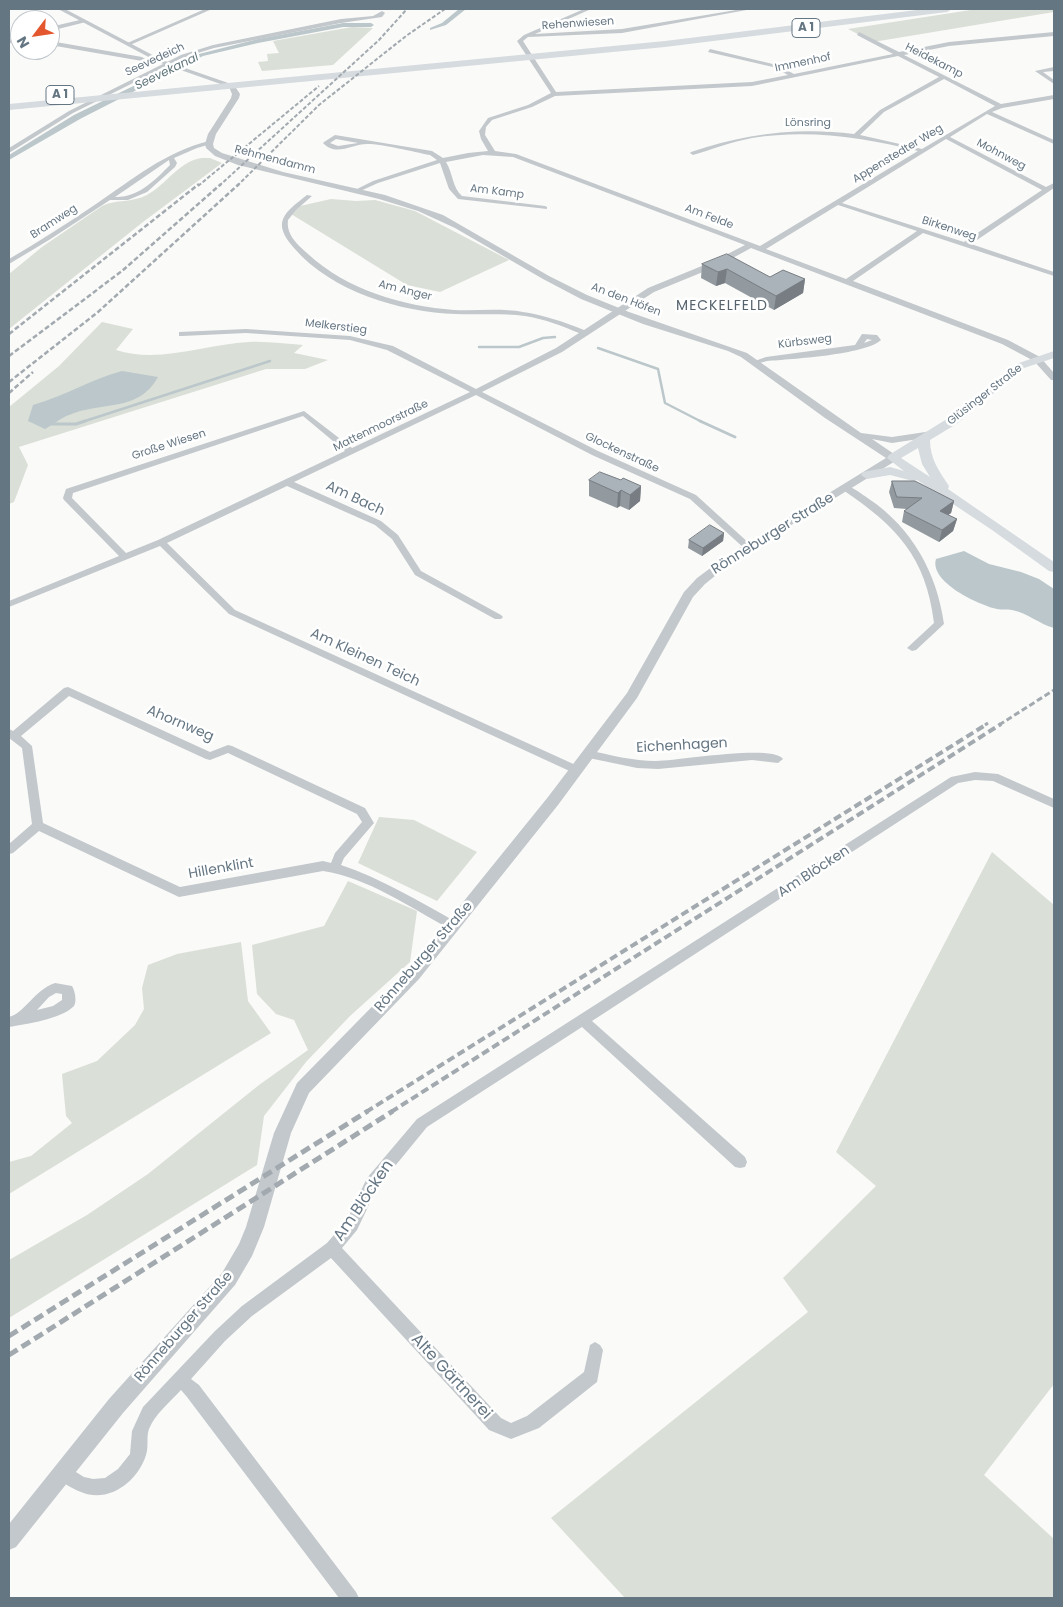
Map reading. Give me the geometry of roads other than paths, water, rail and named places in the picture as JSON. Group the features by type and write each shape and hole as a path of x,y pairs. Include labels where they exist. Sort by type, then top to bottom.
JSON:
{"highway":[{"name":"A 1","path":"534,54 905,9"},
{"name":"A 1","path":"9,107 372,69 764,33 947,9"},
{"name":"A 1","path":"9,100 212,81 231,83"}],"main road":[{"name":"Glüsinger Straße","path":"893,458 963,413 1015,370 1037,359 1054,354"},
{"path":"928,436 923,449 926,460 948,494"},
{"path":"893,458 1054,568"},
{"path":"869,473 896,472 936,486"}],"street":[{"path":"61,9 171,64 222,80 232,86 235,91 235,98 211,135 209,143"},
{"path":"128,44 209,9"},
{"path":"492,152 482,136 482,127 485,123 490,119 530,106 554,94 520,41 526,36 588,9"},
{"name":"Rehenwiesen","path":"526,36 545,37 622,31 749,9"},
{"name":"Seevedeich","path":"9,151 71,112 171,64 213,47 341,21 373,18 380,16 382,13"},
{"path":"60,27 84,21"},
{"name":"Heidekamp","path":"859,34 1000,106"},
{"name":"Immenhof","path":"554,94 752,84 949,44 1054,34"},
{"path":"60,45 142,59"},
{"path":"710,51 774,66 792,75"},
{"path":"1038,71 1054,69"},
{"path":"1038,71 1054,82"},
{"path":"856,135 882,111 944,77"},
{"name":"Appenstedter Weg","path":"761,249 987,112 1000,106 1054,98"},
{"path":"987,112 1054,142"},
{"name":"Lönsring","path":"693,152 736,139 766,134 808,132 856,135 923,151"},
{"path":"364,143 342,148 333,148 326,143 335,137 432,154 442,160"},
{"name":"Mohnweg","path":"946,137 1046,190"},
{"name":"Rehmendamm","path":"209,143 210,149 219,155 266,170 368,194"},
{"name":"Bramweg","path":"9,262 109,198 157,163 188,148 209,143"},
{"name":"Am Felde","path":"442,160 459,155 492,152 519,156 1005,342 1037,359"},
{"path":"109,198 123,200 137,196 173,166 174,163 170,157"},
{"path":"356,191 367,185 442,160"},
{"name":"Am Kamp","path":"442,160 446,165 454,192 460,198 544,208"},
{"path":"368,194 396,175"},
{"path":"965,245 1054,185"},
{"name":"An den Höfen","path":"368,194 404,203 440,217 558,284 619,312 731,348 756,362 845,427 893,458"},
{"name":"Am Anger","path":"308,196 288,213 284,222 284,231 304,256 352,286 377,296 425,308 452,312 520,313 540,317 586,333"},
{"name":"Birkenweg","path":"837,203 1054,274"},
{"path":"847,282 922,231"},
{"name":"Mattenmoorstraße","path":"9,604 162,542 288,483 559,350 651,290 716,263 751,245"},
{"name":"Melkerstieg","path":"182,334 246,331 350,338 390,348 476,392"},
{"name":"Kürbsweg","path":"756,362 857,347"},
{"path":"1037,359 1054,378"},
{"name":"Glockenstraße","path":"476,392 594,453 693,497 748,547"},
{"name":"Große Wiesen","path":"125,557 67,498 69,491 304,413 352,452"},
{"path":"845,427 866,436 880,439 928,436"},
{"path":"856,434 872,454 869,473"},
{"name":"Rönneburger Straße","path":"9,1540 132,1386 193,1321 233,1272 249,1244 259,1219 277,1148 292,1107 303,1088 395,996 437,947 452,925 576,770 646,673 688,595 715,569 893,458"},
{"name":"Am Bach","path":"288,483 378,523 395,537 418,574 498,617"},
{"path":"846,488 878,510 895,527 917,554 932,584 938,605 939,624 912,648"},
{"name":"Am Kleinen Teich","path":"162,542 232,612 576,770"},
{"name":"Ahornweg","path":"12,734 68,691 210,756 228,749 241,754 361,811 368,823 338,856 335,867"},
{"path":"9,850 38,825 27,746 12,734"},
{"name":"Eichenhagen","path":"588,754 637,764 658,765 752,756 778,759"},
{"name":"Am Blöcken","path":"63,1472 77,1483 92,1489 105,1488 120,1479 134,1466 139,1452 141,1427 149,1413 220,1336 247,1311 332,1248 352,1225 372,1183 422,1123 955,780 975,776 994,777 1054,804"},
{"name":"Hillenklint","path":"38,825 179,892 323,866 335,867 368,881 452,925"},
{"path":"583,1020 596,1034 740,1162"},
{"name":"Alte Gärtnerei","path":"332,1248 494,1424 511,1431 533,1422 591,1376 595,1350"},
{"path":"180,1379 193,1391 350,1598"}],"waterway":[{"name":"Seevekanal","path":"432,29 444,24 463,9"},
{"name":"Seevekanal","path":"9,158 77,117 201,55 258,41 343,25 371,25"},
{"path":"479,347 519,347 543,338 555,337"},
{"path":"598,348 658,369 665,403 700,421"},
{"path":"82,422 270,361"},
{"path":"700,421 735,437"},
{"path":"48,424 76,424 82,422"}],"railway":[{"path":"219,186 379,40 407,9"},
{"path":"237,186 319,105 406,36 445,9"},
{"path":"198,186 319,86"},
{"path":"9,334 199,184"},
{"path":"9,356 122,271 221,184"},
{"path":"9,382 98,312 239,184"},
{"path":"9,393 33,372"},
{"path":"999,725 1054,690"},
{"path":"366,1112 987,724"},
{"path":"391,1112 1001,724"},
{"path":"9,1336 368,1111"},
{"path":"9,1355 393,1111"}],"district":[{"name":"MECKELFELD","path":"722,306"}]}
